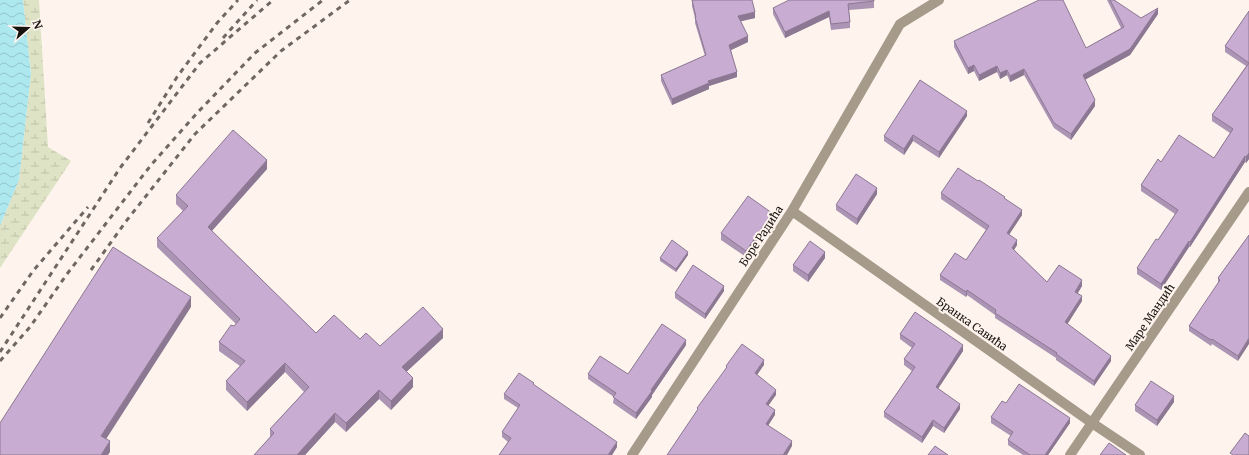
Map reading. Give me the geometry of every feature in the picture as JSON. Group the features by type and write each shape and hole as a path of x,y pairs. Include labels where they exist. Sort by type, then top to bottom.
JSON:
{"street":[{"name":"Боре Радића","path":"632,455 792,211 900,24 939,0"},
{"name":"Маре Мандић","path":"1070,455 1249,192"},
{"name":"Бранка Савића","path":"792,211 1092,423 1140,455"}],"green space":[{"path":"23,0 39,0 48,147 71,161 0,268 0,226 19,180 31,74"}],"water":[{"path":"0,0 23,0 31,74 19,180 0,226"}],"building":[{"path":"692,0 752,0 755,12 738,16 748,36 729,45 737,72 708,81 709,83 672,99 661,75 706,55 695,17"},
{"path":"789,0 874,1 848,4 850,22 831,24 829,11 785,32 773,8"},
{"path":"1039,0 1063,0 1086,48 1124,27 1110,0 1114,0 1141,18 1158,8 1130,49 1083,75 1095,100 1071,134 1054,123 1024,69 1010,76 1007,70 1000,73 997,66 979,75 974,65 968,68 954,41"},
{"path":"1249,11 1249,63 1225,46"},
{"path":"1249,63 1249,153 1246,157 1245,156 1190,242 1189,241 1161,284 1137,268 1156,239 1158,240 1178,210 1141,185 1158,159 1161,162 1179,135 1214,158 1233,129 1212,115"},
{"path":"920,80 967,111 939,152 913,135 904,149 884,136"},
{"path":"233,130 267,160 208,227 316,333 334,315 360,339 366,333 380,346 423,307 443,329 402,367 413,378 391,401 379,390 346,423 335,413 297,455 254,455 274,433 270,429 309,387 285,363 247,402 226,381 245,361 219,342 231,325 234,326 240,319 157,238 188,206 176,195"},
{"path":"958,168 1005,197 1004,198 1022,210 1007,233 1017,240 1012,248 1047,282 1059,265 1082,280 1075,292 1082,296 1065,322 1111,356 1094,381 1056,354 1057,353 995,313 996,310 967,290 966,292 940,275 955,253 966,260 989,226 941,193"},
{"path":"856,174 877,188 857,219 836,205"},
{"path":"748,196 772,213 746,251 721,233"},
{"path":"1249,235 1249,338 1238,356 1189,326 1220,280 1218,278"},
{"path":"672,240 688,252 676,269 660,258"},
{"path":"810,241 825,252 808,275 793,265"},
{"path":"113,247 191,297 101,436 110,441 101,455 0,455 0,423"},
{"path":"693,265 724,286 705,314 675,293"},
{"path":"915,312 963,345 936,387 960,404 944,428 933,420 922,437 884,412 915,367 904,359 915,344 900,334"},
{"path":"662,324 686,340 636,413 613,397 616,393 588,374 600,356 628,374"},
{"path":"742,344 764,360 755,373 776,390 766,404 775,410 766,424 792,441 783,455 667,455 698,409 697,408"},
{"path":"519,373 617,442 608,455 499,455 511,438 502,432 520,405 504,394"},
{"path":"1151,381 1174,396 1157,420 1135,405"},
{"path":"1019,384 1070,418 1045,455 1030,455 1008,440 1013,432 991,417 1002,401 1006,403"},
{"path":"1245,433 1249,436 1249,455 1233,455 1230,453"},
{"path":"1109,443 1126,455 1100,455"},
{"path":"935,446 948,455 928,455"}],"railway":[{"path":"148,123 177,77 217,23 238,0"},
{"path":"223,38 257,0"},
{"path":"0,352 120,168 200,63 273,0"},
{"path":"0,361 30,327 67,274 151,165 198,112 255,53 323,0"},
{"path":"91,270 127,220 195,134 281,51 350,0"},
{"path":"0,318 33,271 88,207"}]}
